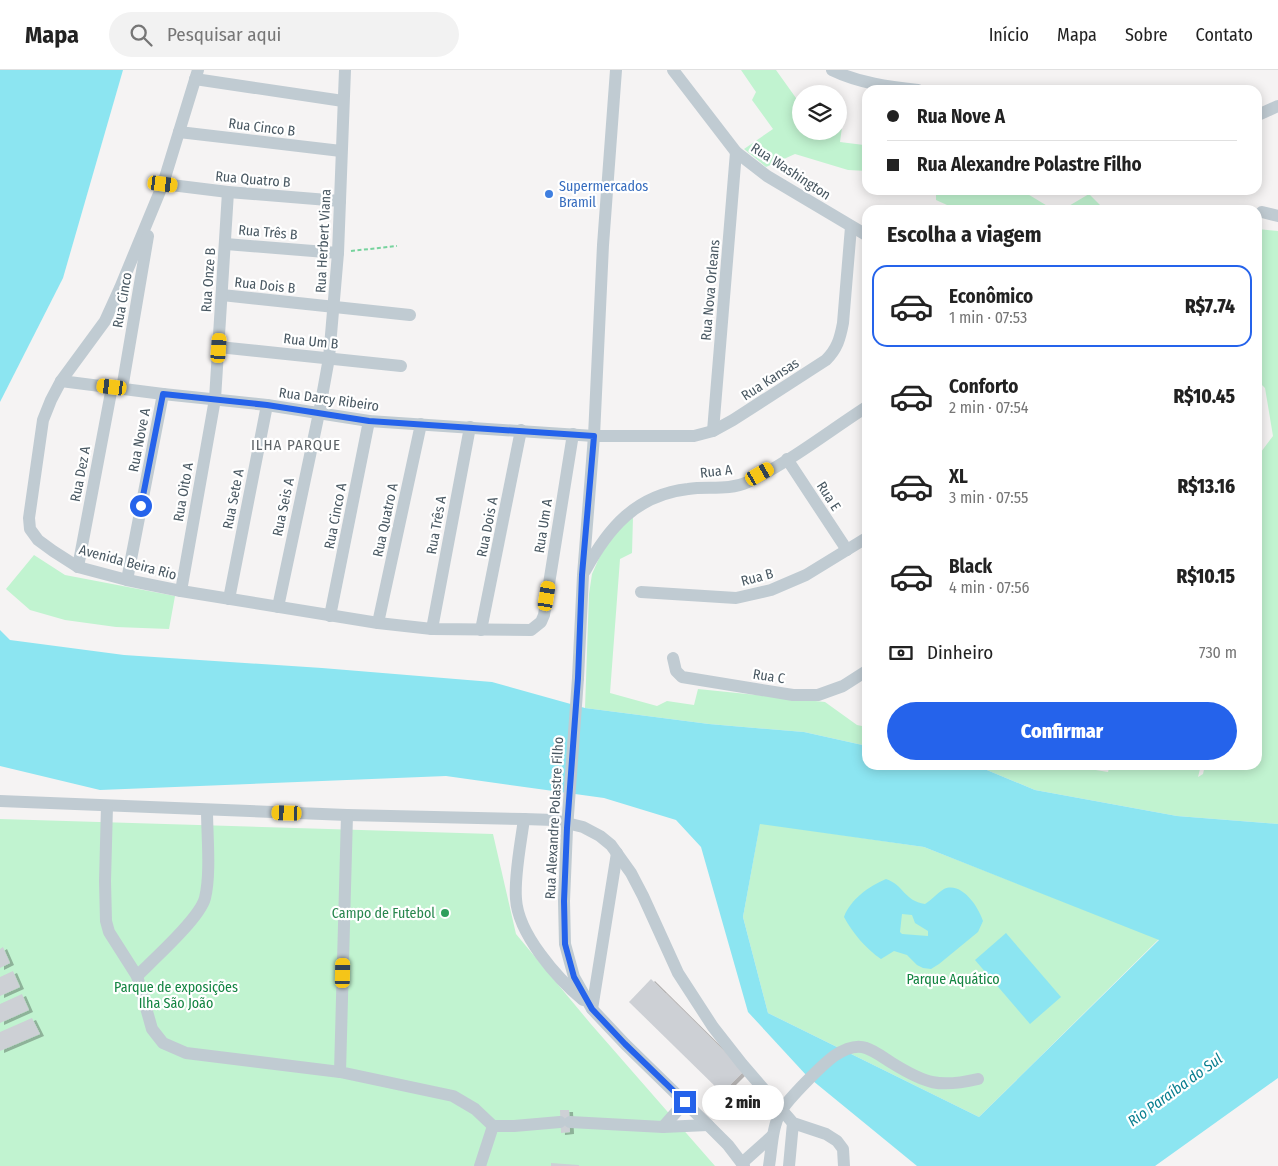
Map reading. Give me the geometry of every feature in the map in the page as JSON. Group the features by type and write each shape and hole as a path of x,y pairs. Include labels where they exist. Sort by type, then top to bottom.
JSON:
{"street":[{"name":"Rua Herbert Viana","path":"320,413 329,358 338,253 345,70"},
{"name":"Rua Alexandre Polastre Filho","path":"616,70 603,245 594,436 582,575 578,678 567,828 564,901 565,944 574,977 592,1009 625,1044 708,1124 743,1164"},
{"name":"Rua Washington","path":"673,70 736,152 767,176 862,233"},
{"path":"832,70 842,75 878,85"},
{"path":"197,75 343,101"},
{"name":"Avenida Beira Rio","path":"197,75 163,184 104,321 61,381 43,420 29,518 30,529 38,540 78,567 127,580 229,599 330,616 432,629 531,630 541,622"},
{"path":"1262,113 1278,106"},
{"name":"Rua Cinco B","path":"179,132 341,151"},
{"name":"Rua Nova Orleans","path":"713,431 736,152"},
{"name":"Rua Quatro B","path":"163,184 228,192 340,201"},
{"name":"Rua Onze B","path":"215,399 228,192"},
{"path":"1262,212 1278,216"},
{"name":"Rua Cinco","path":"117,388 151,215"},
{"name":"Rua Kansas","path":"594,436 694,436 713,431 826,360 835,351 843,324 851,227"},
{"name":"Rua Três B","path":"226,244 338,253"},
{"name":"Rua Dois B","path":"222,295 410,315"},
{"name":"Rua Um B","path":"219,348 401,366"},
{"name":"Rua Darcy Ribeiro","path":"61,381 267,405 369,421 594,436"},
{"name":"Rua Dez A","path":"78,567 117,388"},
{"name":"Rua Nove A","path":"127,580 163,394"},
{"name":"Rua Oito A","path":"181,590 215,399"},
{"name":"Rua Sete A","path":"229,599 267,405"},
{"name":"Rua A","path":"582,575 597,549 614,526 632,510 657,496 688,489 726,488 747,482 787,459 862,410"},
{"name":"Rua Seis A","path":"278,607 320,413"},
{"name":"Rua Cinco A","path":"330,616 369,421"},
{"name":"Rua Quatro A","path":"378,623 421,424"},
{"name":"Rua Três A","path":"432,629 470,427"},
{"name":"Rua Dois A","path":"482,630 521,430"},
{"name":"Rua Um A","path":"541,622 544,614 573,434"},
{"name":"Rua E","path":"787,459 846,550"},
{"name":"Rua B","path":"640,592 736,598 772,590 806,575 862,541"},
{"name":"Rua C","path":"673,658 676,671 682,677 793,695 818,695 843,686 862,674"},
{"path":"0,801 347,815 524,818 554,820 583,827 600,836 617,853 643,896 678,973 713,1027 793,1124 826,1134 837,1141 843,1149 844,1166"},
{"path":"107,806 104,881 106,921 109,932 138,976 152,1029 164,1042 186,1053 340,1072 453,1096 475,1109 493,1126 565,1122 663,1127 708,1124"},
{"path":"138,976 192,919 205,899 207,878 207,810"},
{"path":"340,1072 347,815"},
{"path":"524,818 516,900 522,926 554,972 592,1009"},
{"path":"592,1009 617,853"},
{"path":"769,1166 772,1136 781,1110 800,1088 835,1056 852,1046 866,1048 909,1074 935,1083 955,1084 978,1079"},
{"path":"663,1127 685,1102"},
{"path":"789,1166 793,1124"},
{"path":"480,1166 493,1126"},
{"path":"743,1164 772,1136"}],"path":[{"path":"338,253 397,246"}],"green space":[{"path":"741,70 776,70 792,92 792,140 840,140 840,142 862,145 862,171 848,170 795,154 766,167 744,149 773,129 752,100 756,92"},
{"path":"936,195 1029,195 1046,205 947,205 936,200"},
{"path":"1090,195 1100,205 1070,205"},
{"path":"1262,229 1278,231 1278,824 1177,816 1035,790 987,770 1096,770 1108,772 1109,770 1200,770 1198,777 1203,774 1204,770 1262,770 1262,451 1273,436 1265,388 1262,385"},
{"path":"633,517 632,553 620,559 610,693 657,706 667,701 694,705 698,689 825,702 857,725 862,726 862,745 804,732 709,724 585,708 589,594 592,574 600,556 615,533"},
{"path":"34,555 65,575 175,596 169,629 116,627 65,620 30,610 6,589"},
{"name":"Parque de exposições Ilha São João","path":"0,819 493,834 516,934 590,1023 715,1166 0,1166"},
{"name":"Parque Aquático","path":"760,823 924,847 1159,939 979,1117 768,1013 743,917"}],"water":[{"path":"0,70 123,70 63,278 0,402"},
{"name":"Rio Paraíba do Sul","path":"0,630 10,640 124,655 322,668 492,682 585,708 709,724 804,732 862,745 862,770 987,770 1035,790 1177,816 1278,824 1278,1078 1155,1166 917,1166 807,1076 748,1012 701,847 676,820 604,798 446,776 100,790 0,766","holes":["760,824 924,847 1159,940 979,1117 768,1013 743,917"]},
{"path":"886,879 897,885 913,900 925,904 944,889 957,889 974,903 983,921 978,932 931,969 923,968 907,955 894,951 881,959 860,940 844,917 855,899","holes":["902,914 912,915 915,923 928,931 928,936 902,934 900,932"]},
{"path":"1006,933 1061,997 1030,1024 975,960"}],"building":[{"path":"3,947 10,963 0,968 0,949"},
{"path":"13,971 20,987 0,996 0,977"},
{"path":"651,979 744,1071 722,1093 629,1002"},
{"path":"22,994 29,1010 0,1023 0,1004"},
{"path":"32,1018 40,1034 0,1051 0,1032"},
{"path":"560,1110 569,1110 570,1132 561,1133"},
{"path":"551,1163 579,1165 579,1166 551,1166"}],"place":[{"name":"Supermercados Bramil","path":"549,194"},
{"name":"Campo de Futebol","path":"445,913"}],"district":[{"name":"ILHA PARQUE","path":"296,445"}],"route":[{"path":"141,506 163,394 267,405 369,421 594,436 582,575 578,678 567,828 564,901 565,944 574,977 592,1009 685,1102"}]}
